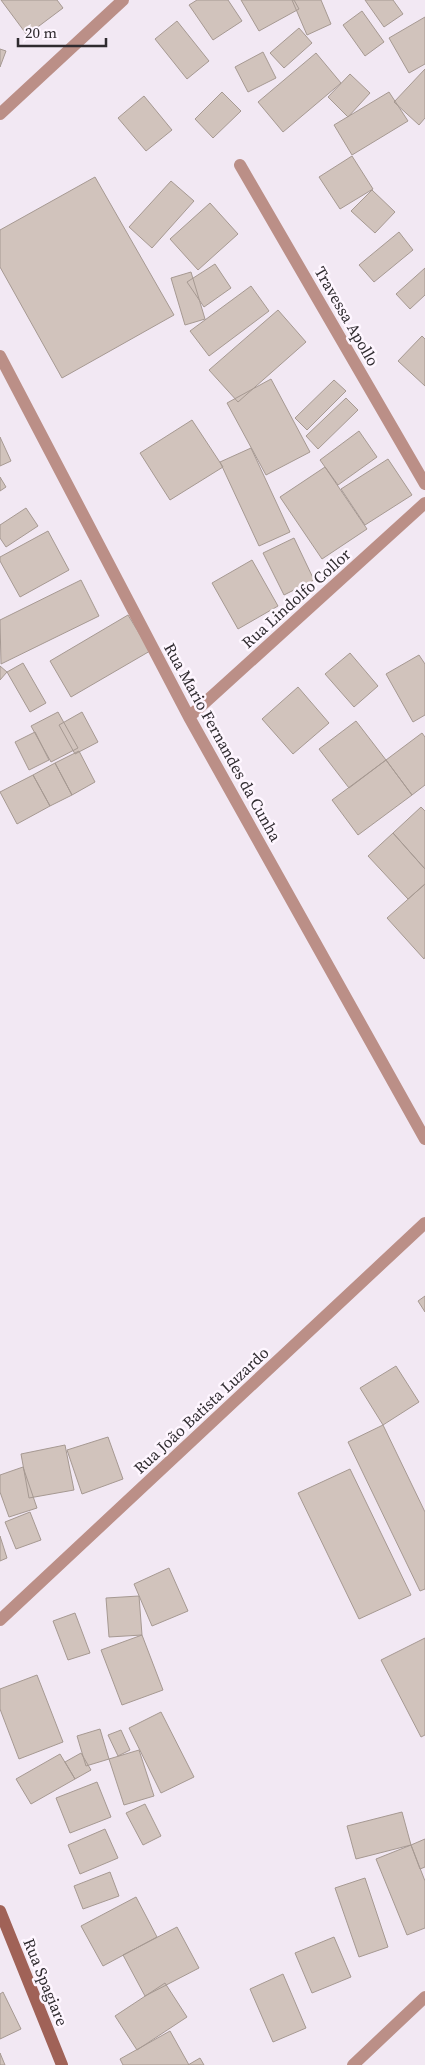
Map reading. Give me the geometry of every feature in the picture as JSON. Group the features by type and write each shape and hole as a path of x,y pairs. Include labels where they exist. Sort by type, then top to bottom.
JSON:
{"street":[{"path":"0,114 123,0"},
{"name":"Travessa Apollo","path":"240,165 425,484"},
{"name":"Rua Mario Fernandes da Cunha","path":"0,356 189,717 425,1139"},
{"name":"Rua Lindolfo Collor","path":"189,717 425,503"},
{"name":"Rua João Batista Luzardo","path":"0,1620 425,1223"},
{"name":"Rua Spagiare","path":"0,1910 62,2065"},
{"path":"353,2065 425,1997"}],"building":[{"path":"1,0 57,0 63,8 27,35"},
{"path":"197,0 228,0 242,21 213,40 189,5"},
{"path":"241,0 294,0 299,9 259,31"},
{"path":"292,0 321,0 331,24 307,35"},
{"path":"365,0 393,0 403,14 384,27"},
{"path":"362,11 384,42 365,56 343,25"},
{"path":"425,17 425,64 409,73 389,38"},
{"path":"177,21 209,61 187,79 155,39"},
{"path":"299,28 312,43 284,68 270,53"},
{"path":"0,49 6,51 0,67"},
{"path":"263,52 276,78 248,92 235,67"},
{"path":"316,53 341,83 283,132 258,102"},
{"path":"425,69 425,118 419,125 394,102"},
{"path":"350,74 370,93 348,117 328,97"},
{"path":"222,92 241,111 213,138 195,119"},
{"path":"389,92 408,121 352,155 334,125"},
{"path":"144,96 172,130 146,151 118,118"},
{"path":"352,156 373,189 340,209 319,177"},
{"path":"95,177 174,315 62,378 0,267 0,230"},
{"path":"171,181 194,201 152,248 129,227"},
{"path":"372,190 395,212 375,233 351,211"},
{"path":"210,203 238,234 198,270 170,239"},
{"path":"399,232 413,250 374,282 359,265"},
{"path":"215,264 231,288 204,307 187,282"},
{"path":"425,268 425,295 410,309 396,294"},
{"path":"191,272 205,319 185,325 171,278"},
{"path":"251,286 269,311 209,356 190,331"},
{"path":"278,310 306,342 238,402 209,370"},
{"path":"422,336 425,339 425,386 398,361"},
{"path":"271,379 310,452 266,475 227,403"},
{"path":"334,380 346,391 307,430 295,418"},
{"path":"346,398 358,410 318,449 306,436"},
{"path":"192,420 223,467 170,500 140,453"},
{"path":"359,431 377,457 338,485 320,460"},
{"path":"0,437 11,461 0,466"},
{"path":"251,448 290,532 259,546 220,462"},
{"path":"388,459 412,495 365,525 341,489"},
{"path":"325,467 367,529 322,559 280,497"},
{"path":"0,477 6,487 0,491"},
{"path":"26,508 38,526 6,547 0,538 0,525"},
{"path":"48,531 69,570 20,597 0,561 0,557"},
{"path":"294,538 314,580 284,595 263,553"},
{"path":"252,560 278,606 238,629 212,583"},
{"path":"81,580 99,616 1,664 0,620"},
{"path":"128,615 150,651 71,697 50,661"},
{"path":"350,653 378,686 354,707 325,674"},
{"path":"419,655 425,664 425,715 413,722 386,674"},
{"path":"23,663 46,703 30,712 7,672"},
{"path":"0,666 7,672 0,680"},
{"path":"298,687 329,723 293,754 262,719"},
{"path":"58,712 78,748 51,762 31,726"},
{"path":"82,712 98,742 75,754 59,725"},
{"path":"356,721 386,760 349,788 319,749"},
{"path":"35,732 49,760 29,770 15,742"},
{"path":"422,733 425,737 425,785 412,795 386,760"},
{"path":"79,751 95,782 72,795 55,763"},
{"path":"386,760 412,795 358,835 332,800"},
{"path":"55,763 72,795 50,806 33,775"},
{"path":"33,775 50,806 17,824 0,792"},
{"path":"421,807 425,811 425,869 393,833"},
{"path":"393,833 425,869 425,884 408,899 368,856"},
{"path":"425,884 425,957 424,959 387,918"},
{"path":"425,1296 425,1312 418,1301"},
{"path":"396,1366 419,1402 383,1425 360,1388"},
{"path":"383,1425 425,1512 425,1589 420,1591 348,1442"},
{"path":"108,1437 123,1479 82,1494 67,1450"},
{"path":"65,1445 74,1490 29,1498 21,1454"},
{"path":"23,1467 37,1508 9,1517 0,1492 0,1475"},
{"path":"350,1469 411,1595 359,1619 298,1493"},
{"path":"30,1512 41,1540 16,1549 5,1522"},
{"path":"0,1536 7,1558 0,1561"},
{"path":"169,1568 188,1611 152,1626 134,1584"},
{"path":"139,1596 142,1635 109,1637 106,1598"},
{"path":"75,1613 90,1653 68,1660 53,1621"},
{"path":"142,1635 163,1690 122,1705 101,1650"},
{"path":"425,1638 425,1735 421,1737 381,1660"},
{"path":"37,1675 63,1742 19,1759 0,1709 0,1689"},
{"path":"161,1712 194,1777 161,1793 129,1728"},
{"path":"100,1729 109,1759 86,1766 77,1736"},
{"path":"121,1730 130,1750 118,1756 108,1735"},
{"path":"139,1750 154,1796 124,1805 109,1759"},
{"path":"81,1753 91,1770 75,1779 65,1762"},
{"path":"60,1754 75,1779 31,1804 16,1779"},
{"path":"97,1782 111,1817 70,1833 56,1798"},
{"path":"145,1804 161,1836 143,1845 126,1813"},
{"path":"402,1812 411,1845 356,1859 347,1826"},
{"path":"105,1829 118,1858 80,1874 68,1845"},
{"path":"425,1839 425,1867 420,1869 411,1845"},
{"path":"411,1845 425,1881 425,1928 407,1935 376,1859"},
{"path":"110,1872 119,1896 83,1909 74,1886"},
{"path":"365,1878 388,1947 359,1957 335,1888"},
{"path":"136,1897 157,1937 103,1966 81,1926"},
{"path":"177,1927 199,1968 145,1996 123,1955"},
{"path":"334,1937 351,1977 312,1993 295,1953"},
{"path":"283,1974 306,2028 273,2042 250,1989"},
{"path":"165,1983 187,2017 137,2050 115,2016"},
{"path":"3,1992 21,2029 0,2039 0,1994"},
{"path":"170,2031 189,2065 123,2065 120,2059"},
{"path":"0,2053 5,2065 0,2065"},
{"path":"200,2058 204,2065 188,2065"}]}
